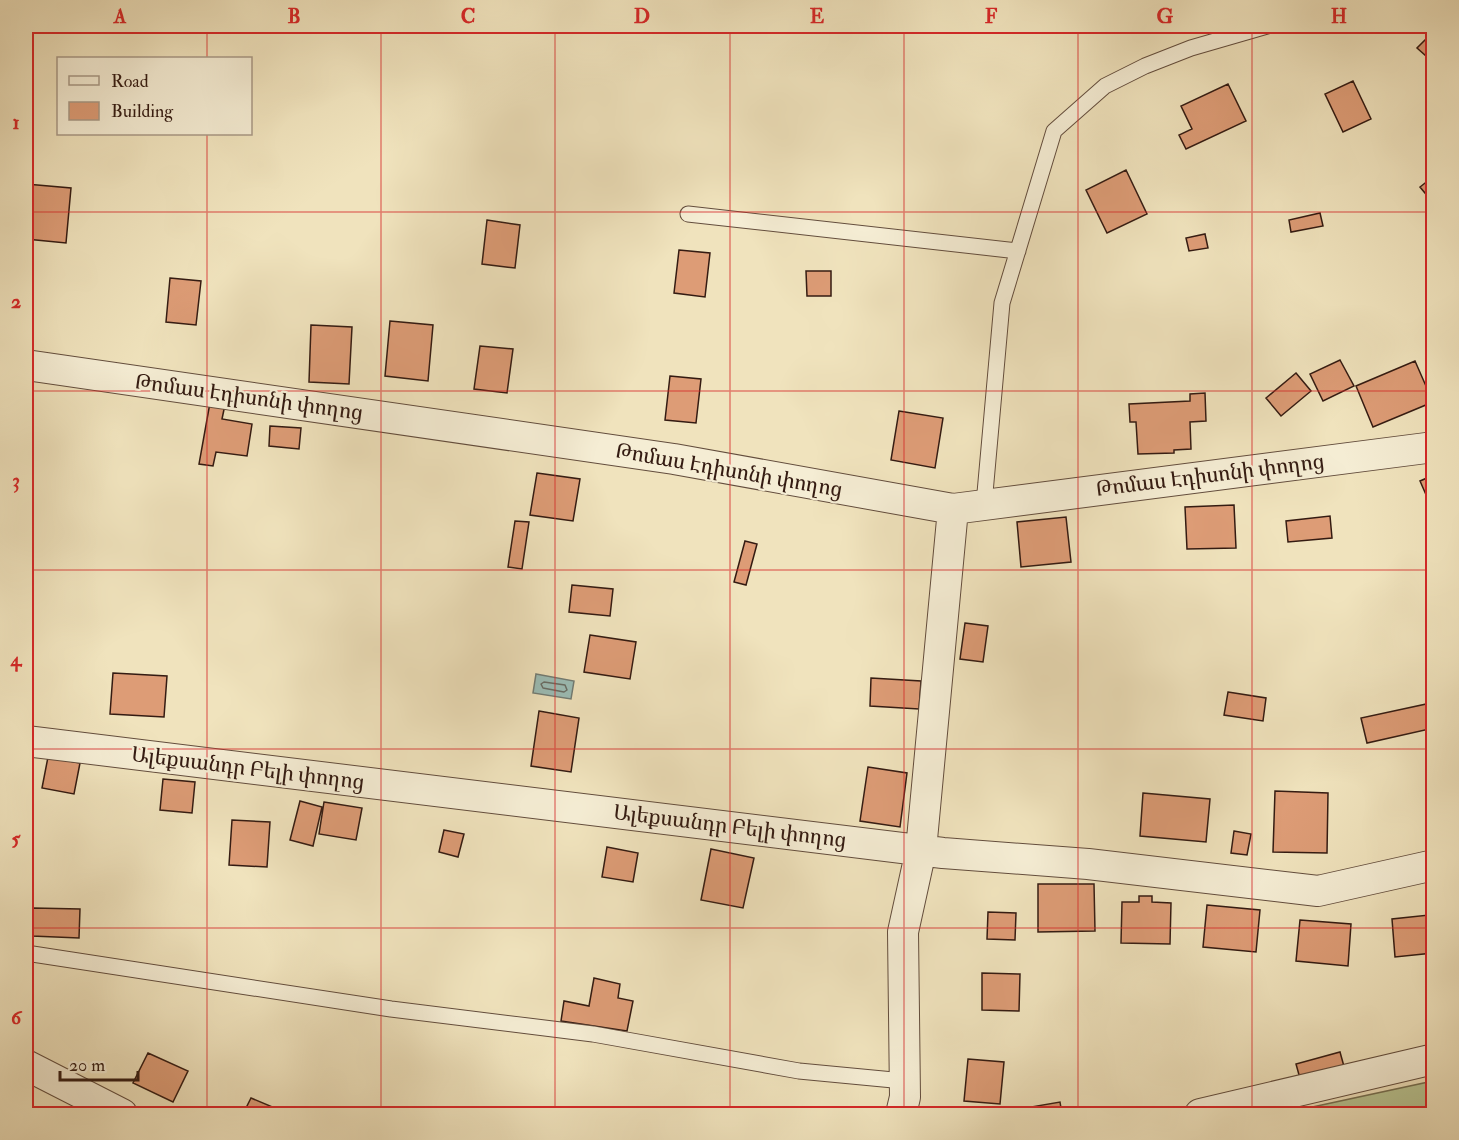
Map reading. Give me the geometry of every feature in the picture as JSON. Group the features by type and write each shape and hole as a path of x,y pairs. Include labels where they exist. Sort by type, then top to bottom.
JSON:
{"street":[{"name":"Թոմաս Էդիսոնի փողոց","path":"26,365 674,459 953,509 1434,447"},
{"path":"901,1114 904,1097 903,932 921,849 953,509"},
{"name":"Ալեքսանդր Բելի փողոց","path":"26,741 921,849 1088,864 1318,891 1434,865"},
{"path":"1200,1114 1434,1059"},
{"path":"26,1065 122,1114"}],"lane":[{"path":"984,504 1002,303 1054,130 1105,86 1145,66 1191,48 1267,26"},
{"path":"688,214 1018,251"},
{"path":"26,953 391,1010 593,1034 799,1071 904,1081"}],"green space":[{"path":"1433,1081 1433,1114 1280,1114"}],"water":[{"path":"536,674 574,681 571,699 533,693"}],"building":[{"path":"1434,31 1434,63 1417,48"},
{"path":"1353,81 1371,119 1343,132 1325,94"},
{"path":"1228,84 1246,121 1186,149 1179,135 1192,129 1181,106"},
{"path":"1126,170 1147,214 1107,233 1086,190"},
{"path":"1434,176 1434,204 1420,187"},
{"path":"26,184 71,188 66,243 26,239"},
{"path":"1320,213 1323,226 1291,232 1289,220"},
{"path":"487,220 520,225 515,268 482,264"},
{"path":"1205,234 1208,248 1189,251 1186,238"},
{"path":"679,250 710,253 705,297 674,293"},
{"path":"806,271 831,271 831,296 807,296"},
{"path":"170,278 201,281 196,325 166,322"},
{"path":"390,321 433,325 428,381 385,376"},
{"path":"311,325 352,327 349,384 309,382"},
{"path":"480,346 513,349 507,393 474,389"},
{"path":"1340,360 1354,386 1323,401 1310,374"},
{"path":"1415,361 1433,402 1373,427 1356,386"},
{"path":"1296,373 1311,391 1281,416 1266,398"},
{"path":"670,376 701,379 696,423 665,420"},
{"path":"1205,393 1206,421 1190,422 1191,449 1174,450 1174,453 1138,454 1136,422 1130,422 1129,404 1190,401 1190,394"},
{"path":"211,397 226,400 222,419 252,424 247,456 216,452 213,466 199,464"},
{"path":"899,411 943,418 935,468 891,460"},
{"path":"270,426 301,428 299,449 269,446"},
{"path":"537,473 580,479 573,521 530,515"},
{"path":"1434,475 1434,513 1420,481"},
{"path":"1234,505 1236,548 1187,549 1185,507"},
{"path":"1330,516 1332,538 1288,542 1286,521"},
{"path":"1066,517 1071,562 1021,567 1017,522"},
{"path":"515,521 529,522 522,569 508,567"},
{"path":"745,541 757,544 746,585 734,582"},
{"path":"572,585 613,589 610,616 569,612"},
{"path":"965,623 988,626 983,662 960,659"},
{"path":"590,635 636,642 630,679 584,672"},
{"path":"113,673 167,676 164,717 110,714"},
{"path":"871,678 921,681 919,709 870,706"},
{"path":"1228,692 1266,698 1263,721 1224,715"},
{"path":"1431,703 1434,728 1367,743 1361,718"},
{"path":"539,711 579,718 571,772 531,766"},
{"path":"48,757 80,763 74,794 42,788"},
{"path":"868,767 907,773 900,827 860,821"},
{"path":"163,779 195,782 192,813 160,810"},
{"path":"1275,791 1328,793 1327,853 1273,852"},
{"path":"1143,793 1210,799 1206,842 1140,836"},
{"path":"300,801 322,807 313,846 290,840"},
{"path":"324,802 362,808 356,840 319,834"},
{"path":"232,820 270,822 267,867 229,865"},
{"path":"444,830 464,834 458,857 439,852"},
{"path":"1234,831 1251,834 1247,855 1231,853"},
{"path":"607,847 638,853 633,882 602,877"},
{"path":"711,849 754,858 743,908 701,900"},
{"path":"1038,884 1094,884 1095,931 1038,932"},
{"path":"1139,896 1152,896 1152,902 1171,903 1170,944 1121,943 1122,902 1139,902"},
{"path":"1207,905 1260,910 1256,952 1203,947"},
{"path":"33,908 80,909 79,938 32,936"},
{"path":"988,912 1016,913 1015,940 987,939"},
{"path":"1429,915 1433,953 1395,957 1392,919"},
{"path":"1300,920 1351,924 1348,966 1296,961"},
{"path":"982,973 1020,974 1019,1011 982,1010"},
{"path":"594,978 620,984 618,998 633,1001 627,1031 561,1021 564,1001 589,1006"},
{"path":"1340,1052 1345,1070 1301,1082 1296,1064"},
{"path":"148,1053 188,1071 173,1102 133,1083"},
{"path":"968,1059 1004,1062 1000,1104 964,1101"},
{"path":"251,1098 289,1114 243,1114"},
{"path":"1060,1102 1062,1114 1026,1114 1025,1108"}]}
